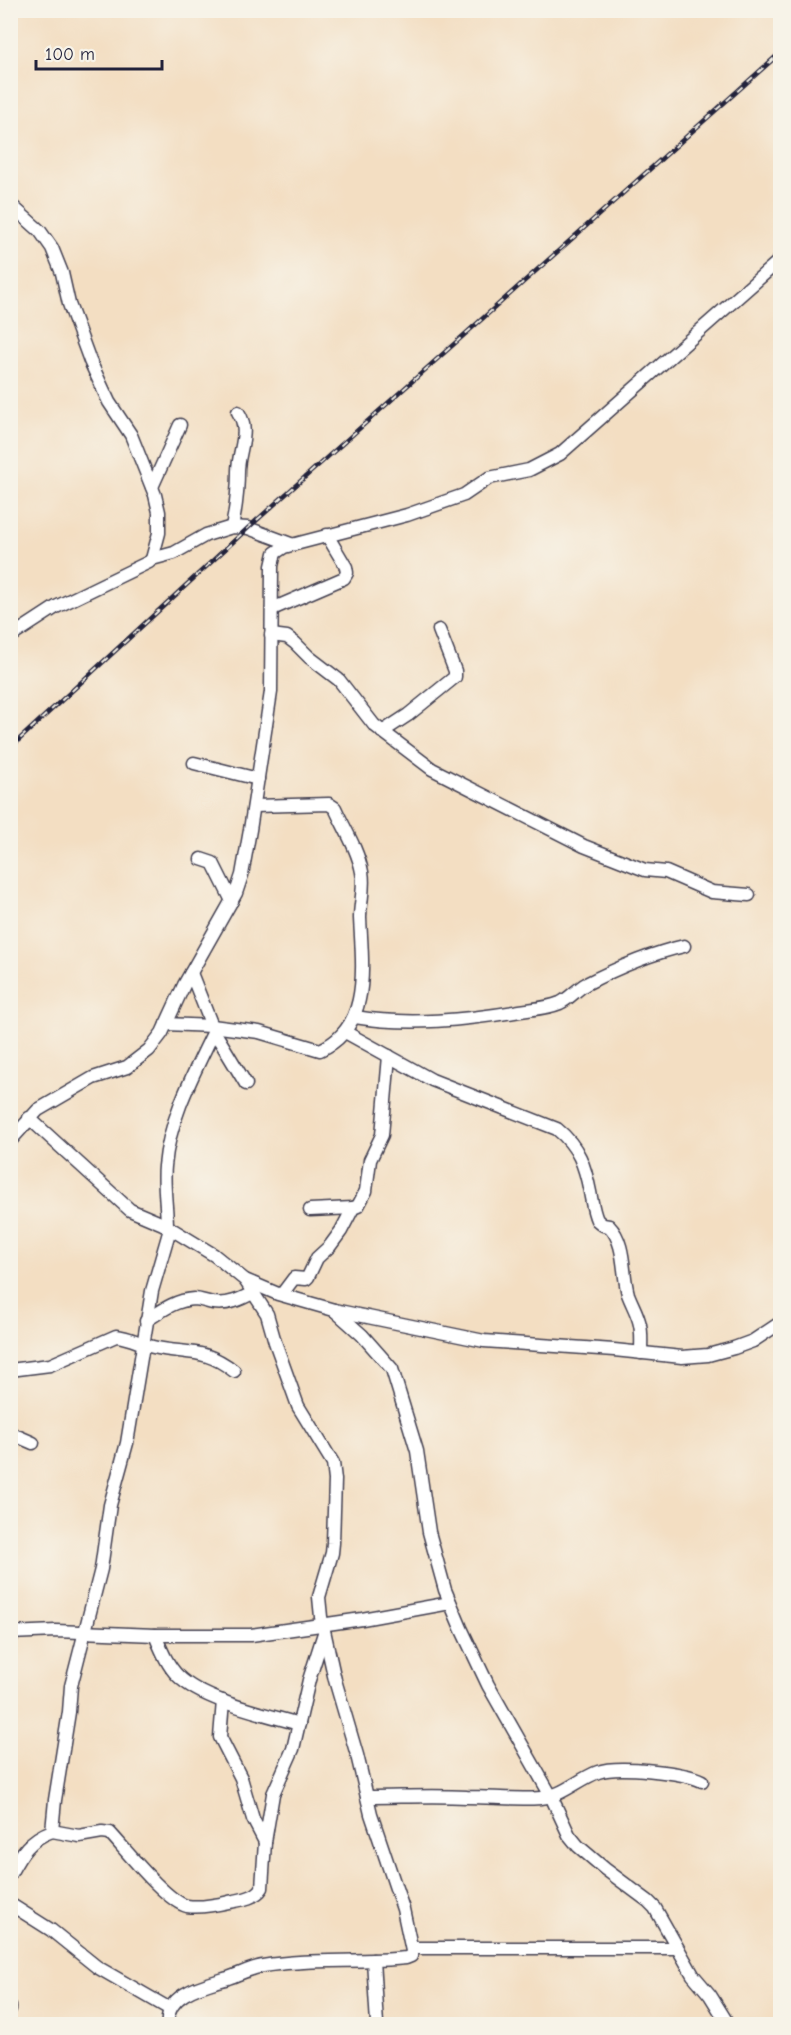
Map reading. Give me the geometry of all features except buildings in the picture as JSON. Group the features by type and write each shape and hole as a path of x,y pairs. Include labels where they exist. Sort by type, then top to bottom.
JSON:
{"street":[{"path":"10,204 40,231 52,248 90,361 109,402 131,435 152,487 160,520 152,559"},
{"path":"10,1142 38,1110 93,1078 128,1067 156,1041 232,901 242,875 271,692 273,557 278,549 407,515 464,495 489,478 530,470 560,454 780,260"},
{"path":"231,526 238,494 239,459 244,442 243,423 238,412"},
{"path":"152,487 180,425"},
{"path":"10,637 56,607 152,559 174,553 206,535 231,526 248,528 291,544"},
{"path":"272,609 344,578 347,573 346,567 327,535"},
{"path":"382,732 408,715 455,677 455,671 439,630"},
{"path":"271,635 287,637 339,681 374,725 432,769 584,846 645,870 666,872 712,892 748,895"},
{"path":"194,763 258,779"},
{"path":"166,1024 259,1032 315,1050 324,1048 345,1032 355,1017 361,990 363,955 360,917 362,872 335,808 329,804 254,806"},
{"path":"201,859 213,863 232,901"},
{"path":"355,1017 383,1022 409,1022 478,1017 561,1003 584,985 646,956 684,946"},
{"path":"191,973 213,1029 246,1084"},
{"path":"52,1831 71,1686 106,1548 110,1505 127,1443 146,1321 169,1228 165,1168 167,1152 182,1102 213,1029"},
{"path":"345,1032 432,1080 557,1129 575,1146 587,1178 597,1220 609,1226 617,1240 629,1295 641,1328 641,1353"},
{"path":"310,1210 353,1208 361,1203 366,1191 370,1160 382,1135 389,1056"},
{"path":"29,1118 130,1210 169,1228 214,1255 245,1280 267,1314 298,1406 333,1463 335,1471 332,1553 319,1596 323,1628 367,1797 403,1909 412,1948 411,1956 406,1958 262,1966 193,1989 181,1997 170,2009 168,2025"},
{"path":"282,1294 294,1278 306,1279 308,1277 317,1258 336,1239 353,1208"},
{"path":"245,1280 334,1310 484,1341 682,1357 708,1355 753,1341 780,1323"},
{"path":"146,1321 171,1305 184,1301 196,1299 225,1304 254,1292"},
{"path":"334,1310 386,1361 395,1377 417,1451 429,1532 450,1603 488,1685 551,1796 560,1818 574,1840 605,1869 648,1901 659,1915 693,1975 710,1995 728,2025"},
{"path":"13,1366 50,1365 116,1336 124,1336 166,1350 204,1354 213,1357 234,1371"},
{"path":"10,1433 33,1443"},
{"path":"10,1633 56,1630 155,1635 251,1635 323,1628 450,1603"},
{"path":"10,1874 30,1843 41,1835 52,1831 79,1836 102,1832 110,1833 179,1903 194,1906 238,1901 260,1893 273,1794 293,1749 323,1628"},
{"path":"155,1635 170,1667 177,1676 197,1690 224,1701 299,1724"},
{"path":"224,1701 219,1737 241,1778 253,1819 265,1842"},
{"path":"367,1797 507,1799 551,1796 605,1770 661,1771 683,1774 702,1781"},
{"path":"10,1904 51,1930 97,1968 170,2009"},
{"path":"412,1948 677,1948"},
{"path":"373,1960 377,2025"}],"railway":[{"path":"10,748 248,528 780,53"}]}
